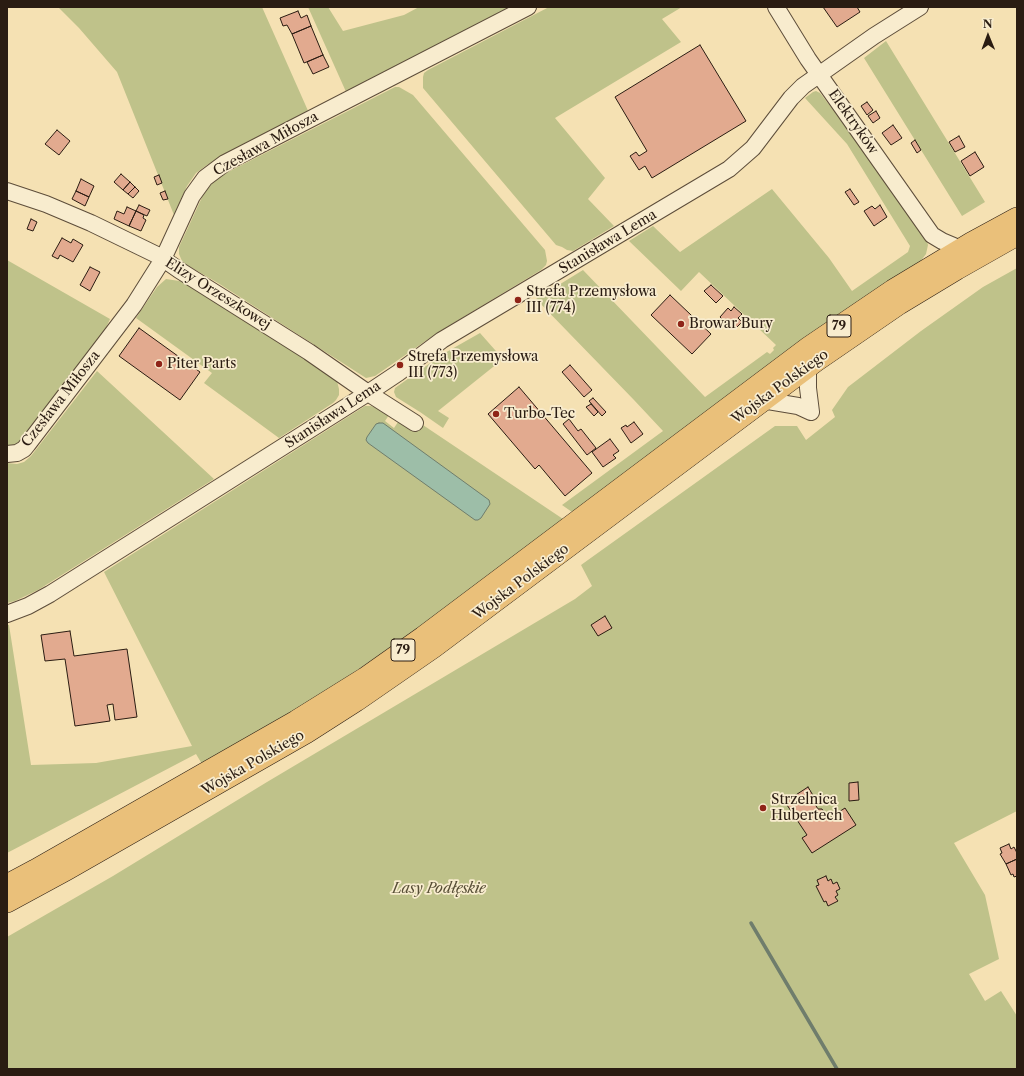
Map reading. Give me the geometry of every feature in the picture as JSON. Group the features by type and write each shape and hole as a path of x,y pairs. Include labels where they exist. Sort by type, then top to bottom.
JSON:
{"main road":[{"name":"Wojska Polskiego","path":"7,885 296,721 365,678 423,637 809,347 863,310 934,265 1017,218"},
{"name":"Wojska Polskiego","path":"7,902 66,870 300,736 356,701 434,648 808,366 899,304 1017,235"}],"street":[{"name":"Czesława Miłosza","path":"7,454 16,453 24,449 134,305 163,259 192,196 205,178 220,166 528,7"},
{"name":"Elektryków","path":"776,7 819,74 932,234 942,241 961,249"},
{"name":"Stanisława Lema","path":"7,614 28,606 50,594 368,393 398,373 442,340 729,169 753,148 791,98 803,86 874,36 920,7"},
{"name":"Elizy Orzeszkowej","path":"7,191 46,204 140,245 314,354 368,393 415,423"},
{"name":"Elektryków","path":"932,234 934,245 934,265"},
{"path":"762,400 798,406 811,412 808,396 808,366"}],"green space":[{"path":"58,7 262,7 309,113 230,152 196,173 187,186 174,215 117,72 79,28"},
{"path":"308,7 328,7 343,31 404,15 419,7 518,7 347,94"},
{"path":"549,7 682,7 662,19 681,42 555,118 605,178 588,199 614,226 573,251 556,245 423,88 424,73 428,70"},
{"path":"886,41 985,202 962,216 864,58"},
{"path":"395,87 399,87 413,95 545,250 547,261 546,265 541,270 437,333 375,376 366,378 218,283 187,265 182,261 179,254 179,247 204,193 214,181 228,172"},
{"path":"816,91 820,93 892,185 925,232 928,245 926,254 920,262 572,512 562,505 663,431 536,299 583,270 705,397 767,352 770,354 776,345 699,272 681,291 629,241 653,226 680,252 772,189 829,258 852,291 908,252 910,246 847,144 805,98"},
{"path":"7,260 110,319 101,339 25,438 14,446 7,447"},
{"name":"Lasy Podłęskie","path":"1017,268 1017,811 954,843 985,895 999,959 969,974 985,1001 1001,991 1017,1016 1017,1069 7,1069 7,937 113,876 267,782 575,599 592,586 581,565 775,426 797,426 806,440 835,417 832,410 848,387 921,331 983,287"},
{"path":"166,279 186,282 336,377 339,395 336,400 279,438 204,383 212,373 136,318 157,287"},
{"path":"480,333 503,359 438,411 449,418 443,428 396,397 394,392 395,388 443,354"},
{"path":"97,371 214,479 38,590 15,601 7,603 7,463 17,464 24,462 31,456"},
{"path":"365,406 371,406 389,415 385,421 394,428 402,416 411,417 563,519 413,632 319,696 202,764 196,754 7,853 7,625 9,625 31,765 96,763 192,746 104,572"}],"shaded area":[{"path":"383,423 489,500 490,504 481,518 475,520 368,443 366,440 367,437 376,424"}],"building":[{"path":"823,7 857,7 860,12 837,27"},
{"path":"298,11 301,18 307,15 311,26 292,34 287,25 283,26 280,18"},
{"path":"311,26 323,55 304,63 292,34"},
{"path":"700,45 746,121 652,178 645,166 639,170 630,156 636,152 639,156 647,151 615,97"},
{"path":"323,55 329,67 313,74 307,62"},
{"path":"867,102 873,110 867,115 861,106"},
{"path":"876,111 880,118 873,123 868,116"},
{"path":"893,125 902,138 891,145 882,133"},
{"path":"57,130 70,141 59,155 45,144"},
{"path":"959,136 965,147 955,152 949,142"},
{"path":"915,140 921,150 917,153 911,143"},
{"path":"975,152 984,167 970,176 961,161"},
{"path":"121,174 130,182 123,190 114,182"},
{"path":"159,175 162,183 157,185 154,177"},
{"path":"81,179 94,186 89,197 76,191"},
{"path":"130,182 135,187 128,194 123,190"},
{"path":"135,187 139,191 133,198 128,194"},
{"path":"850,189 859,202 854,205 845,192"},
{"path":"76,191 89,197 85,206 72,199"},
{"path":"165,191 168,199 163,200 160,193"},
{"path":"139,205 150,210 147,216 136,211"},
{"path":"880,205 887,217 874,226 864,211 872,206 875,209"},
{"path":"127,207 136,211 129,226 114,219 117,211 124,214"},
{"path":"136,211 144,215 143,218 146,220 141,231 129,226"},
{"path":"31,219 37,222 33,231 27,229"},
{"path":"62,238 71,243 73,239 83,245 73,262 60,255 58,259 52,256"},
{"path":"90,267 100,272 90,291 80,285"},
{"path":"711,285 723,296 716,303 704,291"},
{"name":"Browar Bury","path":"670,295 711,334 692,354 651,315"},
{"path":"734,307 742,314 738,318 742,322 736,328 732,325 730,327 720,317 728,308 731,311"},
{"name":"Piter Parts","path":"139,328 200,372 180,400 119,356"},
{"path":"570,365 592,390 584,397 562,372"},
{"path":"519,387 592,473 565,496 539,465 535,469 488,414"},
{"path":"593,398 606,412 602,416 589,401"},
{"path":"591,404 598,412 594,416 586,407"},
{"path":"569,419 578,431 581,429 596,448 587,455 563,424"},
{"path":"634,422 643,434 631,443 621,428 626,425 627,427"},
{"path":"610,439 619,451 613,455 616,458 603,467 592,452"},
{"path":"605,616 612,628 598,636 591,625"},
{"path":"70,631 74,656 127,649 137,717 115,720 113,704 107,705 110,721 75,726 65,659 45,661 41,635"},
{"path":"858,782 859,800 849,801 849,783"},
{"path":"808,787 814,797 811,798 818,809 822,809 828,819 845,808 856,825 812,853 802,838 807,835 785,802"},
{"path":"1009,844 1011,849 1014,847 1017,853 1017,859 1006,864 1000,854 1002,853 1000,848"},
{"path":"1017,859 1017,876 1014,877 1013,874 1011,875 1006,864"},
{"path":"826,876 828,881 831,879 833,884 837,882 840,889 836,891 838,895 835,897 838,901 828,906 826,901 824,902 816,886 819,885 817,880"}],"waterway":[{"path":"751,923 837,1069"}],"place":[{"name":"Strefa Przemysłowa III (774)","path":"518,300"},
{"name":"Browar Bury","path":"681,324"},
{"name":"Piter Parts","path":"159,364"},
{"name":"Strefa Przemysłowa III (773)","path":"400,365"},
{"name":"Turbo-Tec","path":"496,414"},
{"name":"Strzelnica Hubertech","path":"763,808"}]}
